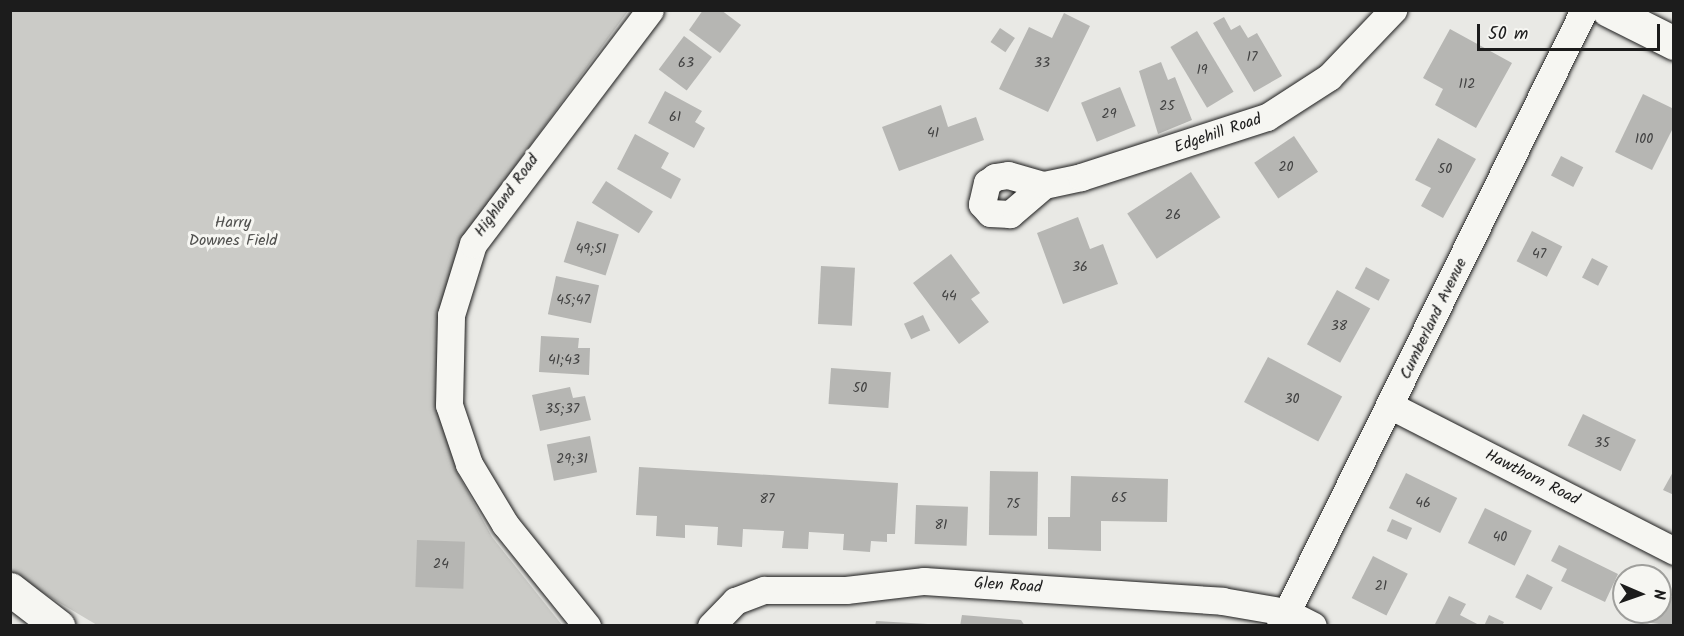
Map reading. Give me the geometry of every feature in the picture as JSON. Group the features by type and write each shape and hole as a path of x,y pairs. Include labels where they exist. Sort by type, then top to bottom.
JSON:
{"street":[{"name":"Highland Road","path":"587,626 505,524 469,464 449,405 452,315 473,244 650,10"},
{"name":"Edgehill Road","path":"1044,185 1267,117 1329,77 1393,10"},
{"name":"Cumberland Avenue","path":"1283,619 1391,406 1584,10"},
{"path":"1608,10 1674,43"},
{"name":"Hawthorn Road","path":"1391,406 1674,551"},
{"name":"Glen Road","path":"711,626 735,601 764,590 846,590 924,581 1222,601 1313,626"},
{"path":"10,589 58,626"}],"green space":[{"name":"Harry Downes Field","path":"10,11 628,11 476,220 438,331 436,385 457,472 492,537 562,625 97,625 11,574"}],"building":[{"path":"703,10 721,10 741,25 720,53 689,30"},
{"path":"1064,13 1090,26 1048,112 999,89 1029,27 1052,38"},
{"path":"1224,17 1231,30 1240,25 1248,38 1257,33 1282,76 1254,92 1213,23"},
{"path":"1000,28 1015,38 1005,52 990,42"},
{"path":"1450,29 1512,63 1476,128 1435,105 1443,89 1423,78"},
{"path":"1197,31 1234,92 1207,108 1170,47"},
{"path":"684,36 712,57 687,91 659,70"},
{"path":"1161,62 1168,80 1175,77 1192,120 1158,134 1139,71"},
{"path":"1120,87 1136,126 1097,142 1081,103"},
{"path":"665,91 702,111 695,122 705,128 694,148 648,123"},
{"path":"1643,94 1674,109 1674,126 1652,170 1615,152"},
{"path":"941,105 948,127 976,117 984,140 899,171 882,127"},
{"path":"635,134 669,153 661,168 681,179 671,199 617,169"},
{"path":"1294,136 1318,172 1278,198 1254,163"},
{"path":"1438,138 1476,159 1443,218 1421,206 1431,188 1415,180"},
{"path":"1561,156 1583,167 1573,187 1551,176"},
{"path":"1191,172 1220,217 1157,259 1127,213"},
{"path":"606,181 653,211 639,233 592,203"},
{"path":"1078,217 1090,249 1103,244 1118,284 1063,304 1037,233"},
{"path":"577,221 619,235 606,275 564,262"},
{"path":"1532,231 1562,246 1547,277 1517,261"},
{"path":"951,254 980,293 971,299 989,322 959,344 913,283"},
{"path":"1592,258 1608,266 1598,286 1582,278"},
{"path":"821,266 855,268 852,326 818,324"},
{"path":"1366,267 1390,280 1379,301 1355,288"},
{"path":"556,276 599,285 591,323 548,314"},
{"path":"1337,290 1370,308 1340,363 1307,344"},
{"path":"923,315 930,330 911,339 904,324"},
{"path":"541,336 579,338 578,348 590,348 589,375 539,372"},
{"path":"1268,357 1342,396 1318,441 1244,402"},
{"path":"831,368 891,372 888,408 828,404"},
{"path":"570,387 573,398 585,396 591,420 540,431 532,395"},
{"path":"1583,414 1636,440 1621,471 1568,445"},
{"path":"590,436 597,472 554,481 547,444"},
{"path":"639,467 898,483 895,534 887,534 887,542 871,541 870,552 843,550 844,534 809,532 808,549 782,548 784,531 743,529 742,547 717,545 718,527 685,525 685,538 656,536 657,516 636,515"},
{"path":"1674,470 1674,495 1663,490"},
{"path":"990,471 1038,472 1037,536 989,535"},
{"path":"1406,473 1457,498 1440,533 1389,508"},
{"path":"1071,476 1168,479 1167,522 1101,521 1101,551 1048,549 1048,517 1070,517"},
{"path":"916,505 968,507 967,546 915,544"},
{"path":"1485,508 1532,531 1515,566 1468,543"},
{"path":"1392,519 1412,528 1407,540 1387,531"},
{"path":"417,540 465,542 463,589 415,587"},
{"path":"1559,545 1612,571 1612,587 1605,602 1561,581 1567,569 1551,561"},
{"path":"1373,556 1408,574 1386,616 1352,598"},
{"path":"1527,574 1553,587 1541,610 1515,597"},
{"path":"1449,596 1466,604 1460,615 1481,626 1434,626"},
{"path":"1672,597 1674,598 1674,626 1659,624 1672,624"},
{"path":"962,615 1021,620 1025,626 960,626"},
{"path":"1489,615 1504,622 1502,626 1484,626"},
{"path":"876,621 928,624 928,626 875,626"}]}
